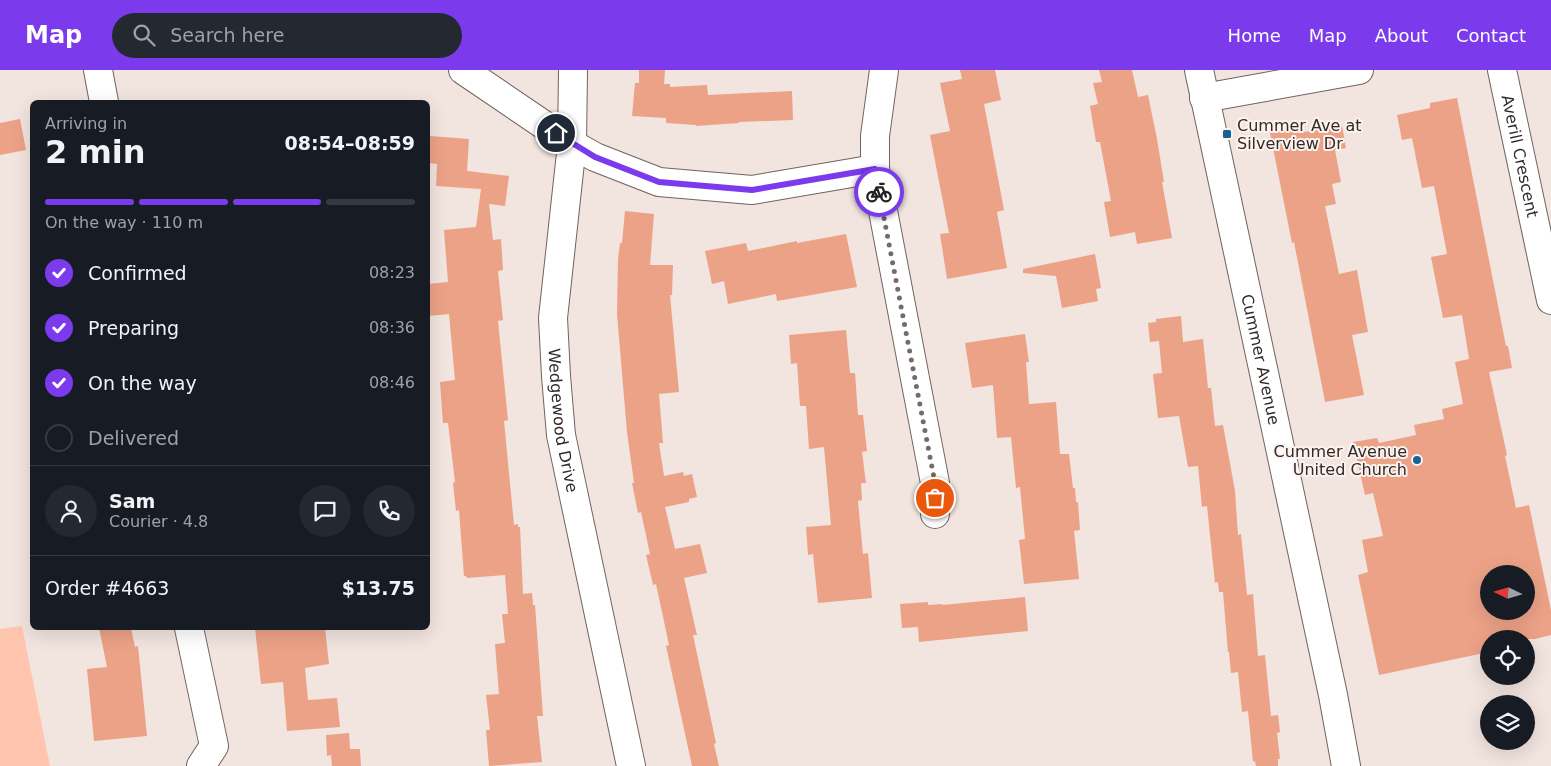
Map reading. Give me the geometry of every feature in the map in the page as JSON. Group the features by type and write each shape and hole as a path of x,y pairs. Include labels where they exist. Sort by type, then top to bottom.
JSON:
{"street":[{"path":"98,70 104,100"},
{"path":"463,70 572,144 595,157 659,182 752,190 875,169"},
{"name":"Wedgewood Drive","path":"574,70 572,144 553,318 556,376 561,434 632,766"},
{"path":"884,70 875,136 875,169 935,483 935,514"},
{"name":"Cummer Avenue","path":"1199,70 1327,666 1346,766"},
{"path":"1204,98 1359,70"},
{"name":"Averill Crescent","path":"1502,70 1551,300"},
{"path":"189,630 214,746 201,766"}],"shaded area":[{"path":"22,626 50,766 0,766 0,629"}],"building":[{"path":"639,70 665,70 664,84 670,84 670,87 707,85 708,95 792,91 793,120 696,126 666,123 666,118 632,116 635,83 639,83"},
{"path":"960,70 995,70 1001,100 984,104 1004,210 997,212 1007,268 947,279 940,234 949,233 930,135 950,131 940,83 962,79"},
{"path":"1099,70 1132,70 1138,97 1148,95 1157,139 1172,238 1137,244 1135,232 1110,237 1104,202 1111,201 1100,142 1096,142 1090,106 1098,104 1093,83 1102,82"},
{"path":"1457,98 1512,368 1489,372 1516,508 1529,505 1551,610 1551,635 1535,639 1535,630 1480,630 1480,654 1379,675 1358,575 1368,572 1362,540 1383,536 1373,493 1365,495 1353,442 1377,438 1379,443 1416,435 1414,425 1444,419 1442,409 1463,404 1455,362 1469,359 1462,315 1443,318 1431,257 1447,254 1434,186 1422,188 1412,138 1402,140 1397,115 1430,108 1430,103"},
{"path":"20,119 26,150 0,155 0,123"},
{"path":"1342,126 1346,148 1335,150 1341,182 1332,184 1336,204 1325,206 1339,274 1357,270 1368,332 1352,335 1364,395 1325,402 1294,242 1292,243 1270,133 1297,128 1298,133"},
{"path":"430,136 469,139 467,171 509,176 505,206 489,204 493,240 501,239 503,270 498,271 503,320 498,321 508,420 504,421 514,525 518,524 518,527 520,527 523,594 532,593 533,605 535,605 543,716 537,716 542,762 489,766 486,730 490,730 486,695 499,694 495,644 505,643 502,614 508,614 505,575 467,578 464,576 459,510 456,511 453,483 455,482 448,423 443,423 440,382 455,380 449,314 430,316 430,284 448,282 444,230 476,227 481,189 436,186 437,164 430,163"},
{"path":"625,211 654,214 650,265 673,265 672,295 670,295 679,392 659,394 663,443 659,443 664,476 683,472 684,476 692,474 697,497 689,499 689,502 665,507 675,549 700,544 707,573 684,578 697,635 693,635 716,743 714,744 719,766 692,766 666,646 669,645 656,584 653,585 646,555 650,554 641,512 638,513 632,483 634,483 627,432 617,314 618,259 620,243 622,243"},
{"path":"846,234 857,287 777,301 776,294 728,304 724,281 712,284 705,251 746,243 748,251"},
{"path":"1095,254 1101,288 1096,289 1098,301 1062,308 1056,276 1023,273 1023,269"},
{"path":"1181,316 1183,342 1203,339 1208,388 1211,388 1215,426 1223,425 1235,491 1238,535 1241,534 1247,595 1253,594 1258,656 1265,655 1271,716 1278,715 1280,732 1277,733 1280,759 1278,759 1278,766 1256,766 1255,761 1253,762 1248,711 1242,712 1238,672 1231,673 1223,592 1219,592 1218,582 1215,583 1207,506 1202,507 1198,466 1188,467 1179,416 1158,418 1153,374 1162,373 1159,341 1150,342 1148,323 1156,322 1156,319"},
{"path":"846,330 850,373 855,373 858,415 863,415 867,451 862,452 866,483 861,483 862,500 858,501 863,554 868,553 872,598 818,603 813,554 808,555 806,527 831,525 824,447 809,449 806,406 800,406 797,363 791,364 789,335"},
{"path":"1025,334 1029,362 1026,362 1029,404 1056,402 1060,454 1069,454 1073,488 1075,488 1076,502 1078,502 1080,530 1074,531 1079,579 1024,584 1019,540 1025,539 1020,487 1016,488 1011,437 997,438 993,385 972,388 965,343"},
{"path":"1025,597 1028,631 919,642 918,627 902,628 900,604 928,602 928,605 942,605"},
{"path":"99,630 131,630 135,647 138,646 147,736 94,741 87,669 107,667"},
{"path":"255,630 325,630 329,664 305,668 308,700 337,698 340,727 287,731 283,682 261,684"},
{"path":"349,733 350,749 360,749 361,766 332,766 331,755 327,756 326,735"}],"way so far":[{"path":"879,192 935,483 935,498"}],"place":[{"name":"Cummer Ave at Silverview Dr","path":"1227,134"},
{"name":"Cummer Avenue United Church","path":"1417,460"}],"route":[{"path":"556,133 595,157 659,182 752,190 875,169 879,192"}]}
